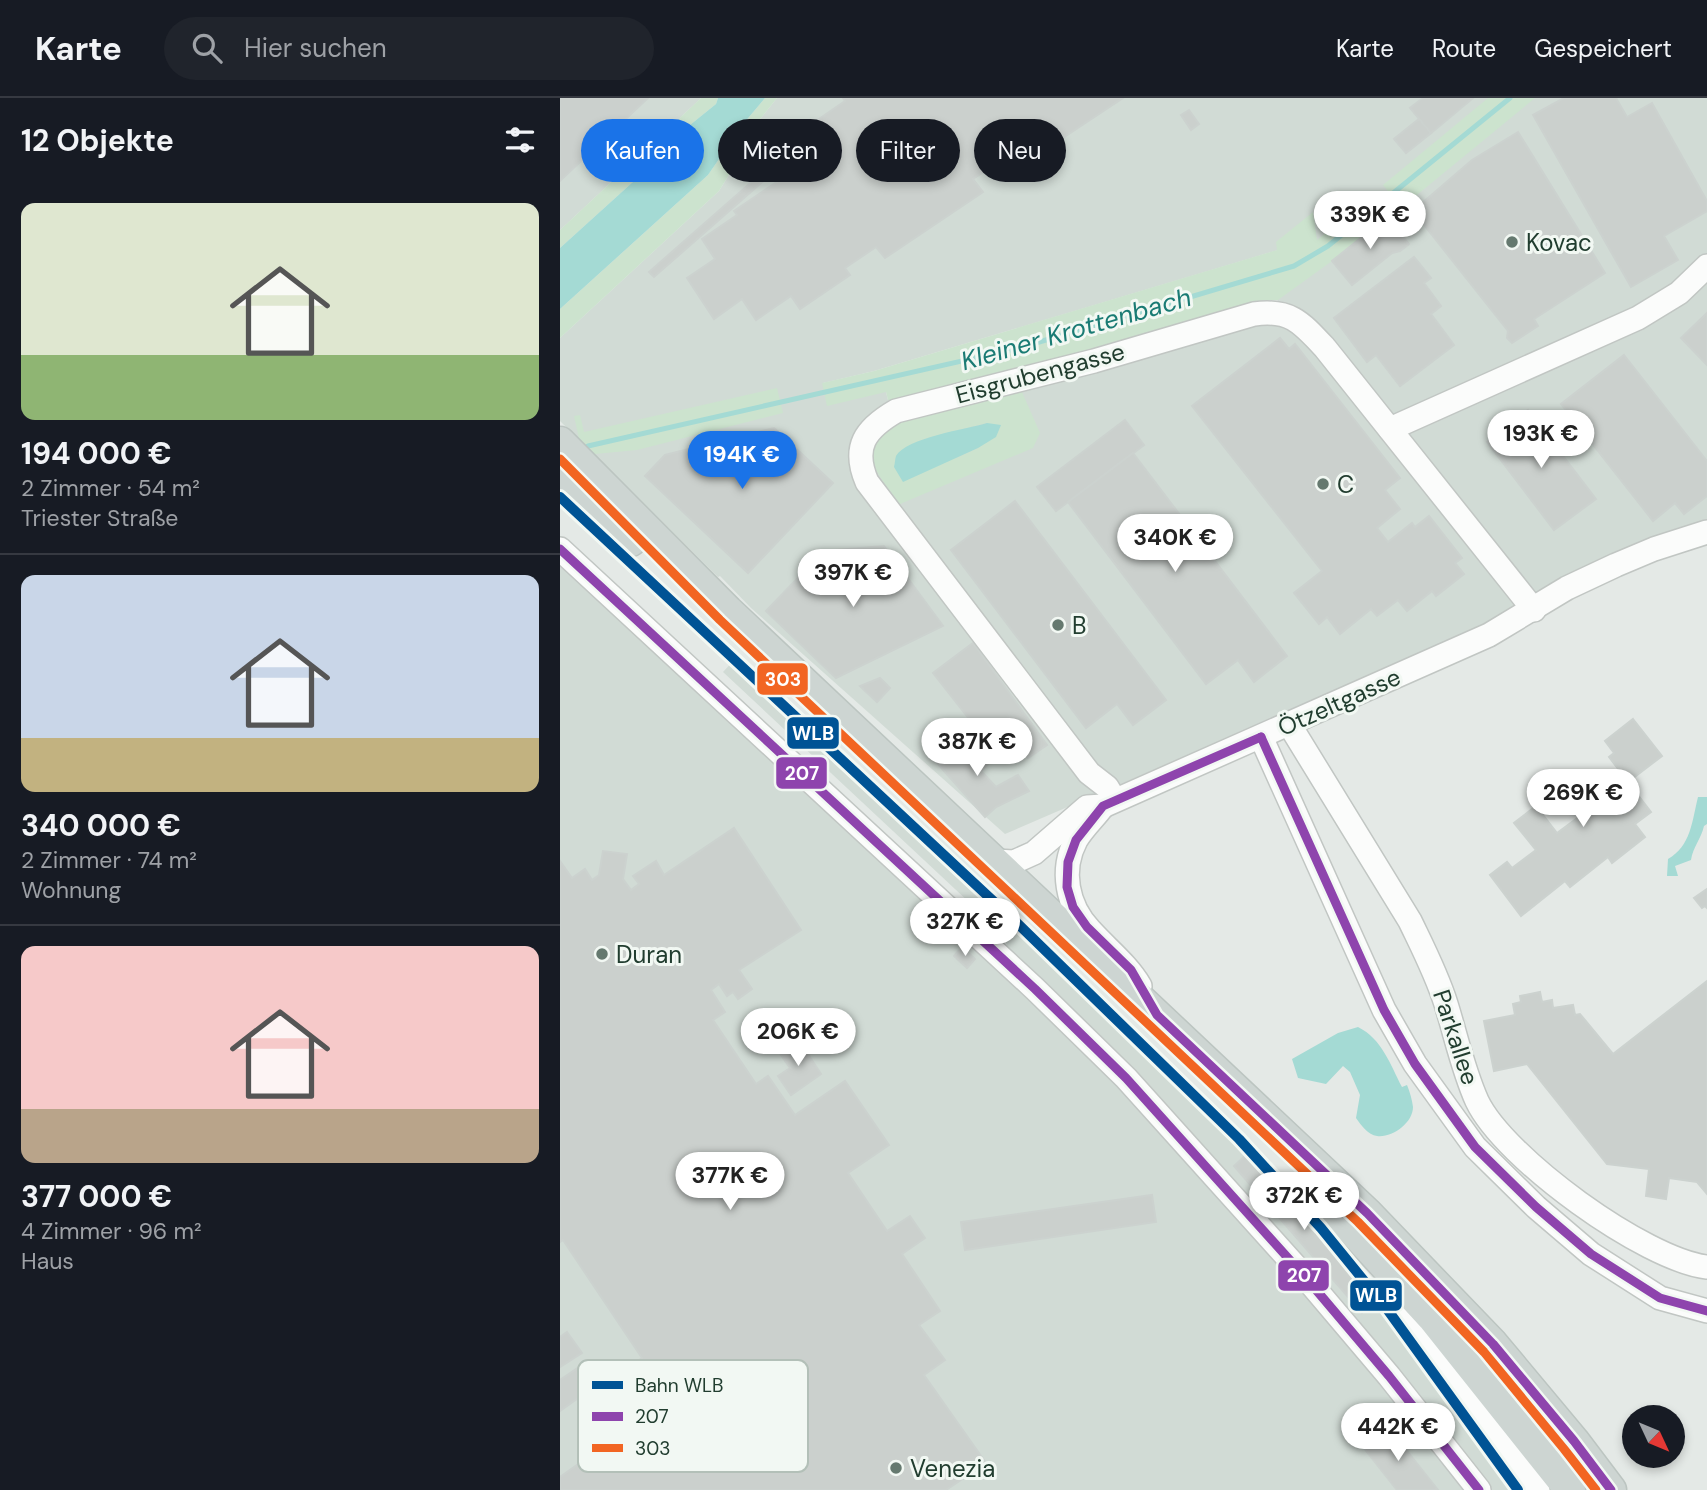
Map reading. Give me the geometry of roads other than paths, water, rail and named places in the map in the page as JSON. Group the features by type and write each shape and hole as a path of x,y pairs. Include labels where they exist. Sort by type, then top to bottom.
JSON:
{"main road":[{"path":"560,442 728,611 1367,1213 1440,1287 1539,1398 1611,1490"},
{"path":"560,475 1206,1081 1342,1217 1433,1317 1570,1490"}],"street":[{"path":"1390,429 1638,318 1679,293 1707,266"},
{"name":"Eisgrubengasse","path":"1109,803 1107,787 1089,774 873,493 861,468 860,452 873,427 896,411 1094,361 1254,314 1274,311 1292,317 1310,332 1534,610"},
{"name":"Ötzeltgasse","path":"995,861 1014,862 1034,853 1087,807 1109,803 1261,737 1489,635 1567,589 1616,565 1707,531"},
{"path":"560,549 1044,997 1126,1078 1306,1278 1389,1376 1479,1490"},
{"name":"Parkallee","path":"1289,724 1410,920 1446,1002 1477,1100 1496,1129 1551,1182 1604,1221 1648,1246 1707,1267"},
{"name":"Parkallee","path":"1261,737 1384,1010 1415,1064 1475,1147 1536,1207 1591,1254 1660,1298 1707,1311"},
{"name":"Ötzeltgasse","path":"1109,803 1076,840 1068,862 1067,887 1073,907 1087,928 1131,970 1157,1015"},
{"path":"1498,1170 1518,1150"},
{"path":"1342,1217 1364,1257 1420,1325 1538,1490"}],"water":[{"path":"718,98 765,98 747,119 718,119 718,161 704,179 704,119 697,119 716,104"},
{"path":"633,182 700,182 560,309 560,248"},
{"path":"987,423 1001,425 996,437 978,448 903,482 894,467 896,456 912,444"},
{"path":"1698,797 1707,797 1707,824 1691,860 1675,866 1678,876 1667,876 1668,859 1676,854 1686,840"},
{"path":"1358,1027 1379,1045 1402,1087 1407,1085 1410,1093 1413,1107 1409,1119 1389,1135 1371,1134 1356,1118 1360,1095 1350,1072 1343,1066 1326,1084 1298,1078 1292,1059 1338,1033"}],"waterway":[{"name":"Kleiner Krottenbach","path":"588,446 1019,348 1294,266 1328,246 1510,98"}],"rail line":[{"name":"WLB","path":"560,497 1019,925 1239,1139 1321,1228 1387,1309 1518,1490"}],"place":[{"name":"Kovac","path":"1512,242"},
{"name":"C","path":"1323,484"},
{"name":"B","path":"1058,625"},
{"name":"Duran","path":"602,954"},
{"name":"Venezia","path":"896,1468"}]}
